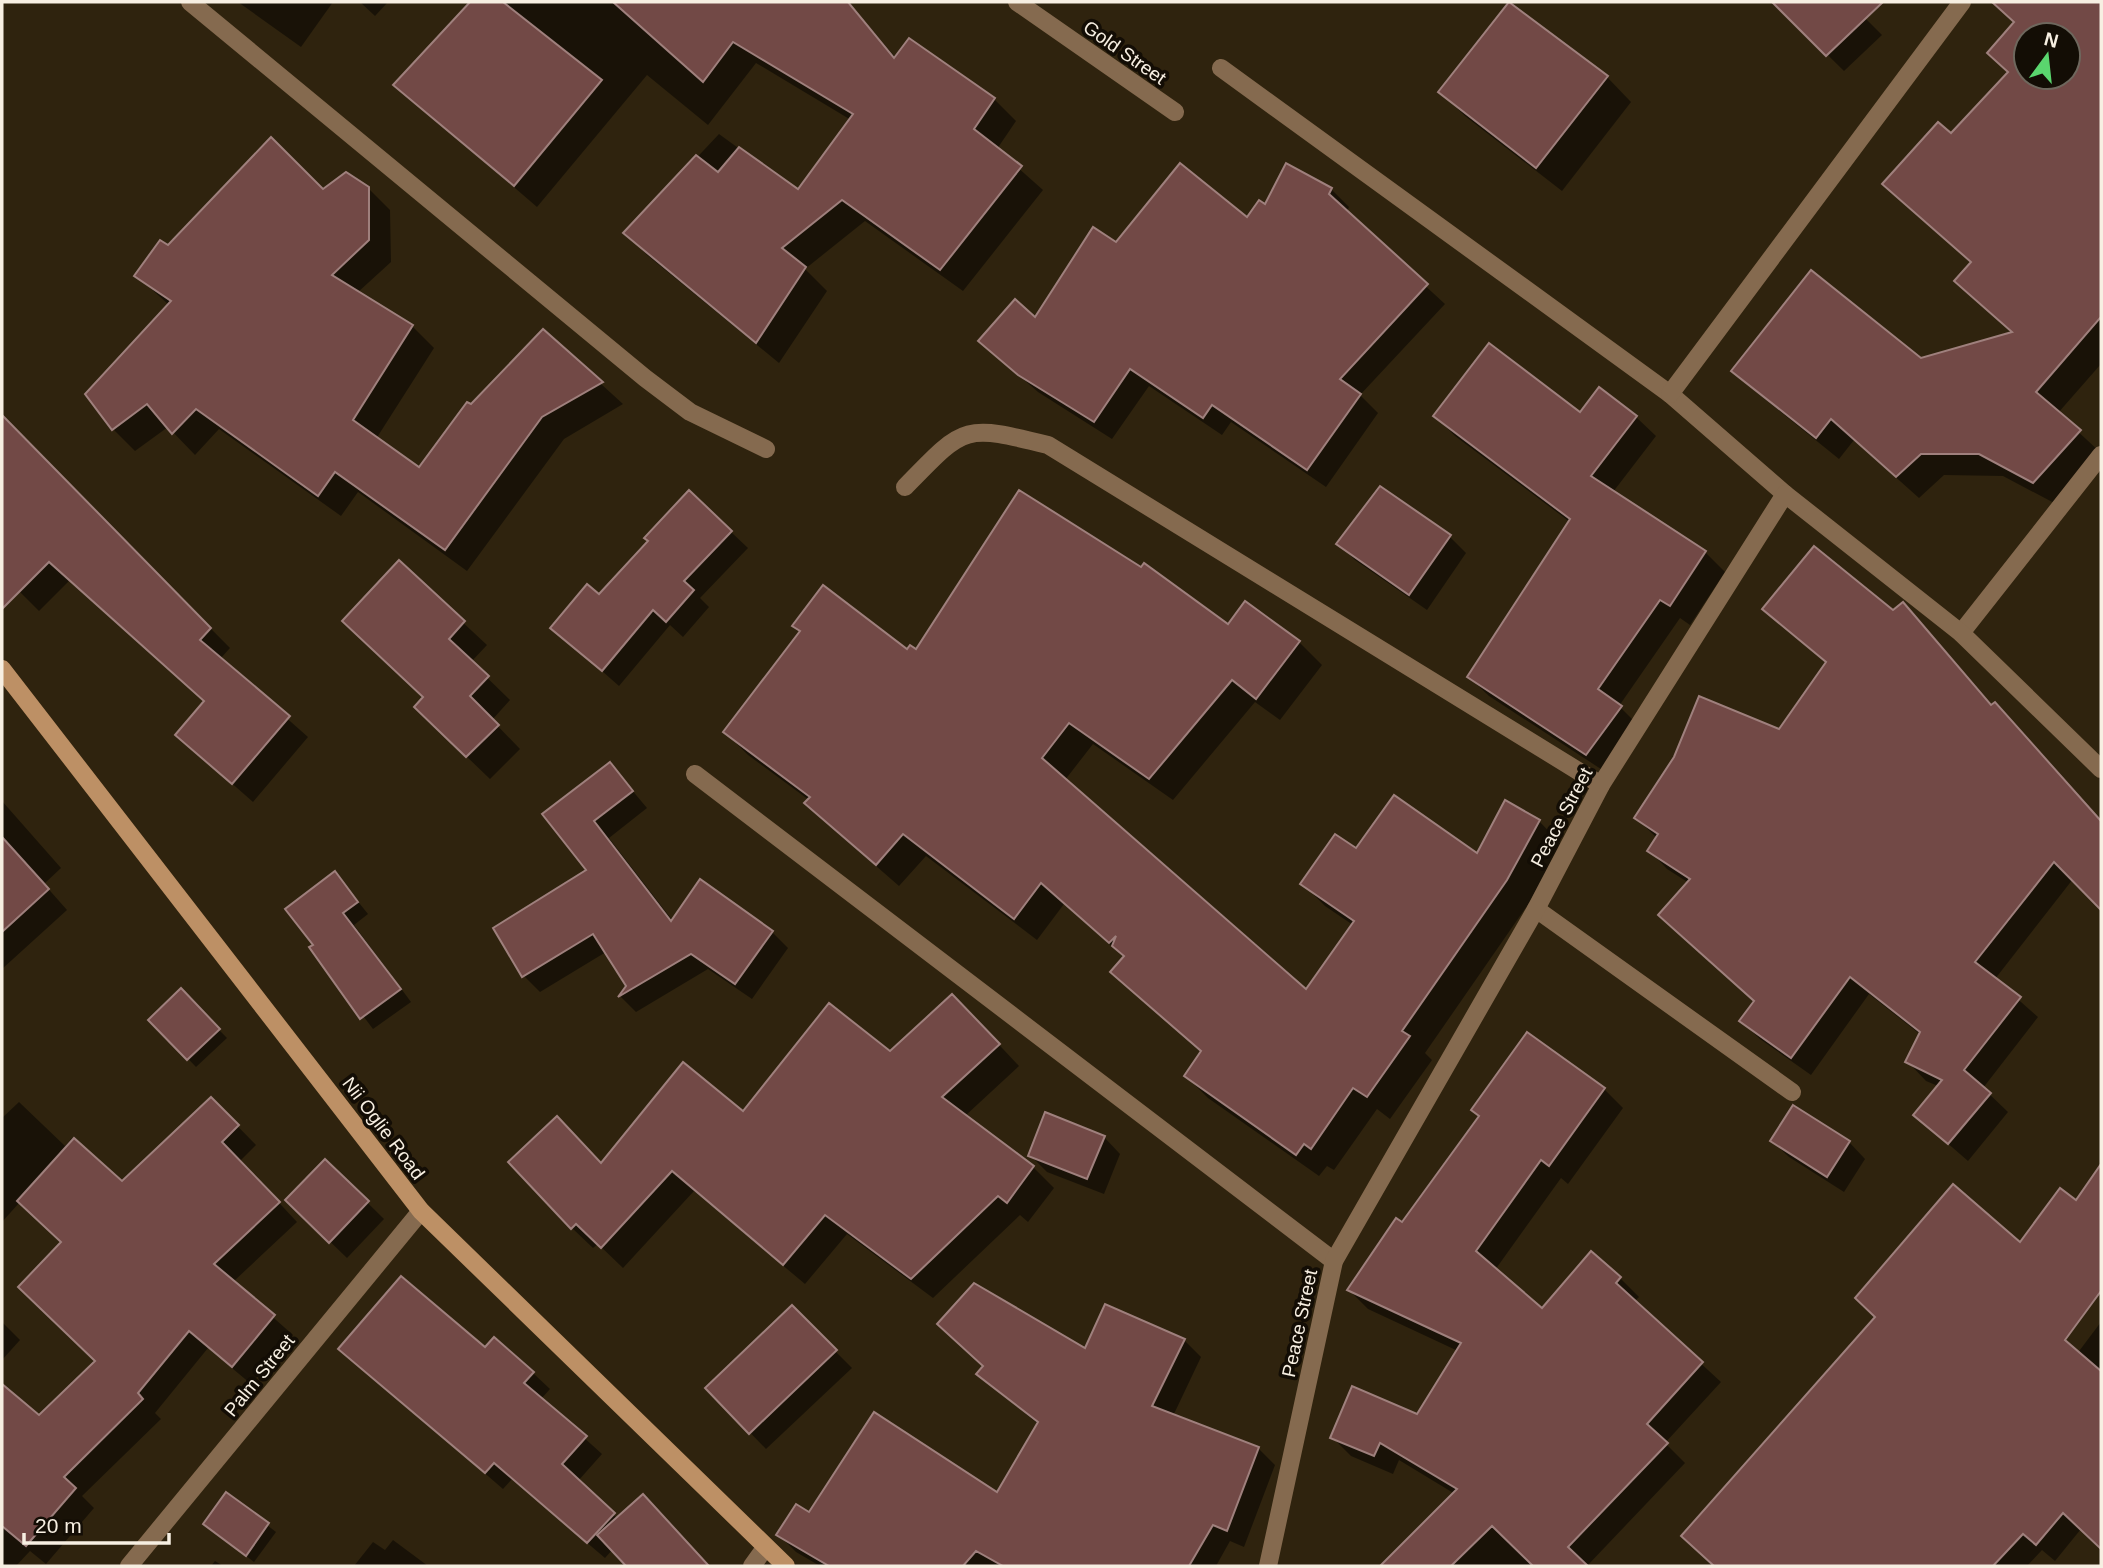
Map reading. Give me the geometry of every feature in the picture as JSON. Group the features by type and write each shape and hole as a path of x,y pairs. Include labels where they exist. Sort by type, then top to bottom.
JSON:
{"street":[{"path":"190,2 645,378 690,412 766,449"},
{"name":"Gold Street","path":"1017,2 1175,112"},
{"path":"1670,394 1962,2"},
{"path":"1221,68 1670,394 1785,494 1961,633 2101,769"},
{"path":"905,487 948,443 971,432 992,431 1048,445 1601,785"},
{"path":"1961,633 2101,455"},
{"name":"Peace Street","path":"1268,1566 1334,1261 1536,909 1601,785 1785,494"},
{"name":"Nii Oglie Road","path":"2,669 421,1211 786,1566"},
{"path":"695,774 1334,1261"},
{"path":"1536,909 1792,1092"},
{"name":"Palm Street","path":"129,1566 421,1211"},
{"path":"752,1566 765,1548"}],"building":[{"path":"470,2 503,2 602,80 514,186 393,85"},
{"path":"613,2 848,2 894,58 909,38 995,98 974,129 1022,166 940,270 842,200 782,248 806,267 756,343 623,233 696,155 718,172 739,147 798,189 853,114 733,42 703,82"},
{"path":"1509,2 1608,76 1536,168 1438,92"},
{"path":"1772,2 1883,2 1826,56"},
{"path":"1992,2 2101,2 2101,317 2036,392 2081,430 2033,483 1979,454 1921,454 1896,477 1831,419 1816,438 1731,371 1811,270 1921,358 2012,332 1954,281 1971,262 1882,184 1938,122 1951,133 2008,72 1987,53 2012,24 2012,91 2082,91 2082,21 2013,21"},
{"path":"271,137 323,189 346,172 369,187 369,240 332,275 413,325 353,420 419,467 467,402 471,404 543,329 603,382 542,417 445,550 335,472 318,496 196,409 172,434 147,404 112,430 85,394 171,301 134,276 160,240 168,245"},
{"path":"1180,163 1247,217 1259,200 1265,204 1286,163 1332,188 1329,194 1428,284 1340,379 1361,394 1307,470 1212,405 1203,418 1130,369 1094,422 1018,375 978,341 1015,299 1035,317 1093,227 1116,242"},
{"path":"1489,343 1580,412 1599,387 1637,416 1591,476 1706,551 1670,606 1660,600 1598,689 1622,706 1586,755 1467,677 1570,519 1433,416"},
{"path":"2,415 211,628 200,640 290,716 232,784 175,735 204,701 49,562 2,609"},
{"path":"1380,486 1451,535 1409,595 1336,544"},
{"path":"689,490 732,531 684,581 694,590 666,622 653,610 602,671 550,628 587,584 599,594 648,541 644,538"},
{"path":"1019,490 1141,567 1144,563 1228,624 1245,601 1300,641 1256,699 1232,680 1149,779 1069,723 1042,758 1306,989 1354,921 1300,884 1335,834 1356,848 1394,795 1477,853 1505,800 1540,820 1507,880 1402,1031 1410,1036 1367,1097 1353,1088 1311,1149 1304,1144 1296,1155 1184,1076 1201,1051 1110,972 1124,956 1112,946 1116,936 1109,943 1041,883 1014,919 903,834 876,865 804,803 810,797 723,732 800,631 792,626 823,585 907,649 910,645 916,649"},
{"path":"1814,546 1893,610 1903,602 1991,705 1995,702 2101,821 2101,910 2054,862 1975,962 2021,997 1964,1070 1991,1093 1948,1144 1913,1115 1942,1080 1905,1062 1920,1032 1850,977 1791,1058 1739,1021 1754,1001 1658,915 1690,879 1647,851 1658,834 1634,818 1674,757 1699,696 1779,729 1826,662 1762,609"},
{"path":"399,560 465,621 449,639 489,676 470,696 499,725 466,757 414,707 423,697 342,621"},
{"path":"610,762 633,791 594,821 671,921 700,879 773,931 735,984 691,954 618,997 626,986 593,934 522,977 493,928 586,870 542,814"},
{"path":"2,837 49,889 2,932"},
{"path":"335,871 358,902 343,913 401,989 360,1019 309,947 313,945 285,909"},
{"path":"181,988 220,1029 187,1060 148,1020"},
{"path":"952,994 1000,1044 942,1097 1034,1166 1007,1203 998,1196 911,1279 825,1215 783,1265 672,1171 601,1248 576,1224 571,1229 508,1162 557,1116 601,1163 683,1062 743,1111 829,1003 890,1051"},
{"path":"1527,1032 1605,1088 1549,1166 1541,1160 1476,1251 1542,1308 1591,1251 1621,1277 1616,1283 1703,1362 1647,1424 1668,1443 1568,1547 1588,1566 1533,1566 1492,1526 1451,1566 1380,1566 1457,1489 1380,1443 1374,1456 1330,1438 1352,1386 1417,1414 1461,1343 1347,1290 1396,1218 1402,1222 1479,1116 1471,1110"},
{"path":"211,1097 239,1125 222,1142 280,1202 214,1264 275,1315 232,1367 189,1331 138,1393 143,1399 64,1477 76,1488 26,1546 2,1526 2,1384 39,1415 95,1361 18,1287 61,1242 17,1201 74,1138 122,1181"},
{"path":"1793,1105 1850,1141 1827,1177 1770,1141"},
{"path":"1045,1112 1105,1136 1087,1179 1028,1156"},
{"path":"325,1159 369,1201 329,1243 285,1200"},
{"path":"2101,1164 2101,1291 2065,1340 2101,1371 2101,1549 2063,1513 2036,1545 2023,1534 1993,1566 1714,1566 1681,1536 1875,1317 1855,1298 1953,1184 2020,1242 2060,1188 2076,1200"},
{"path":"401,1276 485,1347 494,1337 534,1372 524,1383 587,1436 562,1464 615,1513 587,1543 494,1463 485,1473 338,1349"},
{"path":"974,1283 1085,1348 1105,1304 1185,1339 1152,1406 1259,1447 1227,1531 1213,1525 1189,1566 1003,1566 976,1551 963,1566 829,1566 776,1535 796,1504 809,1512 874,1412 997,1492 1038,1422 976,1374 983,1366 937,1324"},
{"path":"792,1305 837,1350 749,1434 705,1388"},
{"path":"226,1492 269,1523 246,1556 203,1524"},
{"path":"643,1494 709,1566 626,1566 597,1535"}]}
